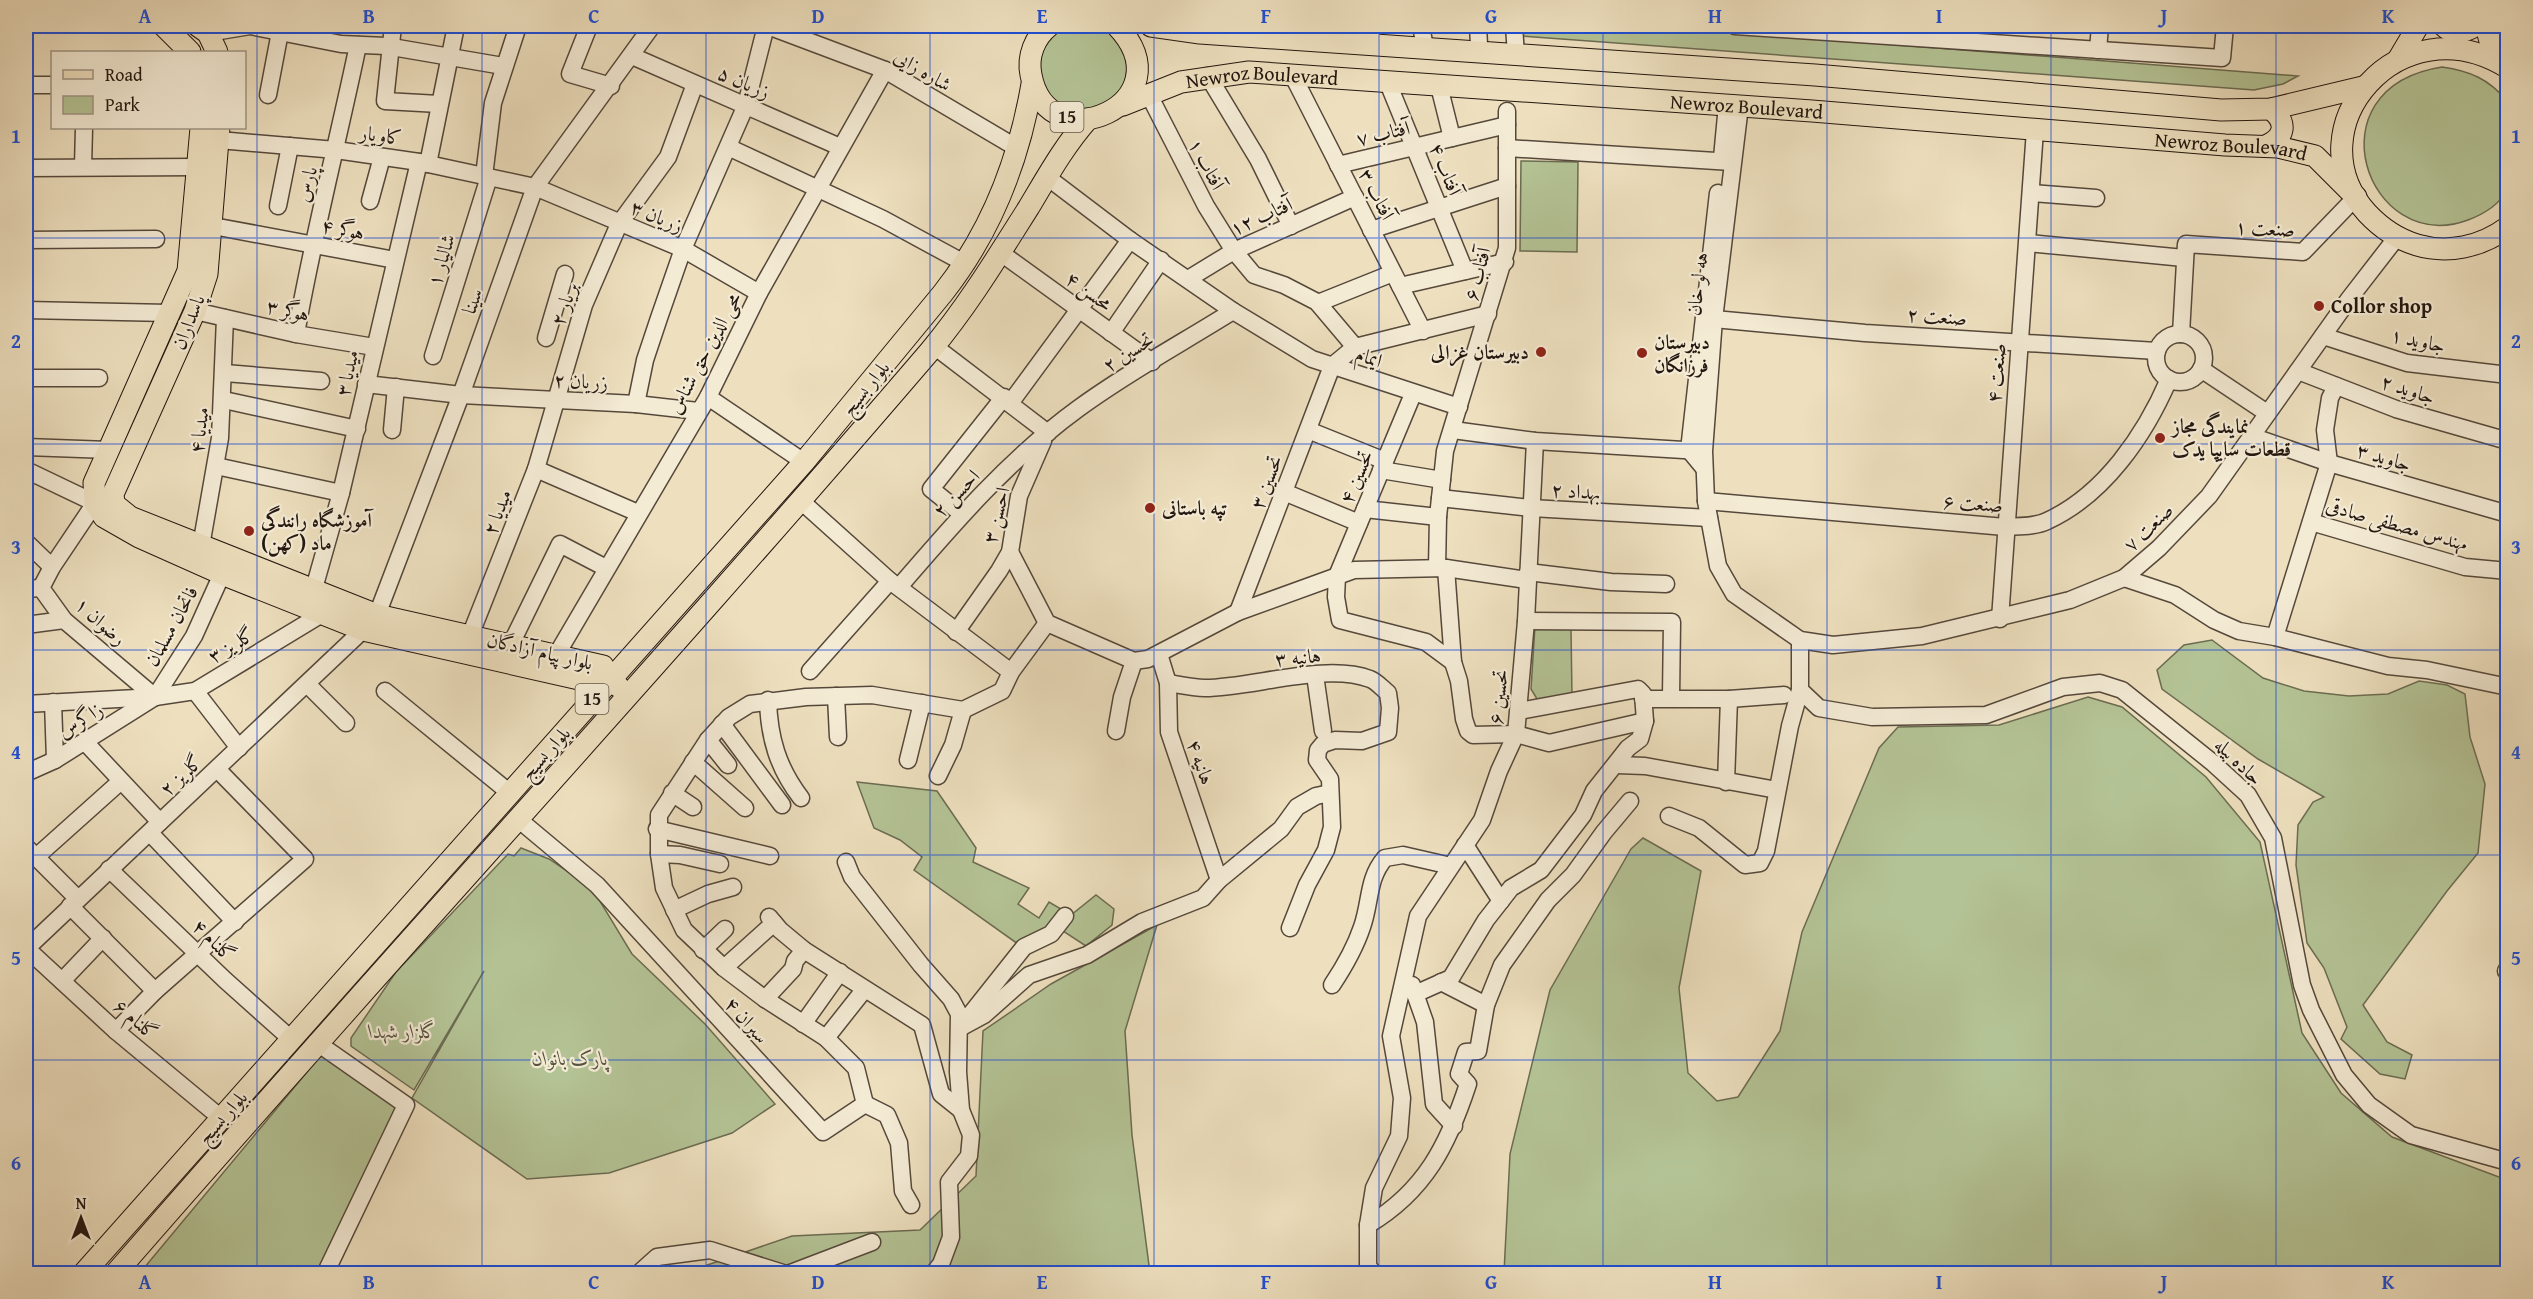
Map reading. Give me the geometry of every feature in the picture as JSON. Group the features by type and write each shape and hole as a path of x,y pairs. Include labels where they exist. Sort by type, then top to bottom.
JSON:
{"main road":[{"path":"164,26 189,51"},
{"path":"1117,26 1128,37 1135,53 1137,70 1123,105"},
{"name":"Newroz Boulevard","path":"1151,26 1200,33 1815,75 2221,110 2271,109 2363,87"},
{"path":"2398,57 2418,26"},
{"path":"2444,26 2448,30 2463,32 2475,26"},
{"path":"2486,26 2501,64"},
{"name":"15","path":"1042,30 1031,52 1029,68 1032,84 1048,107 1074,119 1088,119 1101,117 1123,105"},
{"path":"2501,64 2472,50 2447,47 2430,47 2398,57 2379,70 2363,87 2353,104 2343,141 2346,170 2356,197 2374,220 2397,237 2423,246 2450,249 2477,244 2508,227"},
{"name":"Newroz Boulevard","path":"1123,105 1148,93 1208,76 1250,72 1733,106 2266,146 2315,156 2356,197"},
{"name":"بلوار بسیج","path":"83,1274 804,462 966,264 987,227 1025,128 1032,84"},
{"path":"2266,146 2277,141 2283,129 2282,121 2271,109"},
{"name":"بلوار بسیج","path":"115,1274 316,1042 801,501 934,346 1005,245 1074,135 1088,119"},
{"path":"105,503 94,483 188,271 201,129"},
{"name":"پاسداران","path":"105,503 113,494 195,310 207,274 219,134"},
{"path":"987,227 1005,245"},
{"name":"بلوار پیام آزادگان","path":"201,546 130,517 105,503 104,517 130,533 222,574 322,614 370,623 470,636 557,654 603,666 610,679 588,681 570,677 370,623 313,592 201,546"},
{"path":"570,677 579,693 581,712"},
{"path":"610,679 629,694"}],"street":[{"path":"208,37 250,26 280,32 320,32 358,45 390,47 503,66"},
{"path":"393,26 385,101 439,104"},
{"name":"میدیا ۳","path":"313,592 341,494 395,260 424,163 456,26"},
{"name":"شالیار ۱","path":"433,356 486,176 493,103 503,66 518,26"},
{"path":"590,26 570,74 611,86"},
{"name":"سینا","path":"370,623 461,395 535,187 611,86 652,26"},
{"path":"636,404 645,360 683,249 746,105 767,26"},
{"name":"شاره زایی","path":"767,26 885,70 928,98 1017,148"},
{"path":"1478,26 1479,45"},
{"path":"1514,26 1516,55"},
{"path":"1735,26 1954,33 2098,50 2222,58 2225,26"},
{"path":"2098,50 2100,26"},
{"path":"268,95 280,32"},
{"name":"پارس","path":"296,334 311,244 336,150 358,45"},
{"name":"زریان ۵","path":"632,56 840,147"},
{"name":"محی الدین حق شناس","path":"557,654 708,397 759,293 820,189 840,147 885,70"},
{"path":"1208,76 1258,159 1291,225"},
{"name":"آفتاب ۳","path":"1293,76 1423,331"},
{"name":"آفتاب ۴","path":"1388,82 1465,271"},
{"name":"بریار ۲","path":"556,400 582,312 619,224 668,157 695,84"},
{"path":"26,85 51,85"},
{"path":"1440,86 1452,138"},
{"name":"آفتاب ۱","path":"1148,93 1201,196 1234,251 1254,275 1284,285 1318,303"},
{"path":"1669,816 1699,828 1745,865 1760,863 1766,851 1777,790 1800,640 1734,594 1719,566 1698,456 1733,106"},
{"name":"آفتاب ۷","path":"1338,165 1452,138 1507,118"},
{"name":"آفتاب ۶","path":"1459,407 1505,262 1507,118"},
{"path":"83,166 84,129"},
{"name":"صنعت ۴","path":"2000,619 2036,130"},
{"name":"کاویار","path":"219,134 290,146 336,150 424,163 535,187"},
{"path":"278,206 290,146"},
{"path":"728,147 820,189 966,264"},
{"path":"1507,148 1727,161"},
{"path":"370,201 382,157"},
{"name":"هه لو خان","path":"1698,456 1714,319 1727,161"},
{"path":"26,168 198,167"},
{"name":"ایمام","path":"1047,177 1130,240 1233,311 1312,359 1413,394 1459,407"},
{"path":"1371,230 1507,186"},
{"name":"زریان ۳","path":"535,187 683,249 759,293"},
{"path":"2031,193 2096,198"},
{"name":"آفتاب ۱۲","path":"1188,279 1234,251 1355,197"},
{"name":"صنعت ۱","path":"2028,243 2185,251 2303,252 2356,197"},
{"name":"هوگر ۴","path":"213,225 395,260"},
{"name":"صنعت ۷","path":"1800,640 1833,645 1900,638 2000,619 2070,600 2124,578 2159,548 2209,496 2267,413 2397,237"},
{"path":"26,240 156,239"},
{"path":"962,514 931,489 1081,311 1130,240"},
{"name":"محسن ۴","path":"1005,245 1081,311 1152,362"},
{"path":"2181,334 2185,251"},
{"path":"1111,333 1161,260"},
{"path":"1355,347 1318,303 1396,279 1465,271 1505,262"},
{"path":"546,338 565,274"},
{"path":"556,304 582,312"},
{"path":"26,310 169,313"},
{"name":"هوگر ۳","path":"195,310 296,334 374,347"},
{"name":"تحسین ۲","path":"1048,433 1080,407 1233,311"},
{"path":"1332,366 1355,347 1488,314"},
{"name":"میدیا ۴","path":"201,546 216,466 224,400 225,318"},
{"name":"صنعت ۲","path":"1714,319 1865,333 2157,351"},
{"path":"2181,334 2192,337 2203,349 2201,369 2193,378 2185,381 2169,379 2158,369 2157,351 2169,336 2181,334"},
{"name":"جاوید ۱","path":"2323,336 2408,363 2508,375"},
{"path":"934,346 1007,399 1048,433"},
{"name":"تحسین ۳","path":"1238,612 1332,366"},
{"path":"2201,369 2267,413"},
{"name":"جاوید ۲","path":"2298,371 2396,409 2508,441"},
{"path":"225,373 321,381"},
{"path":"26,378 99,378"},
{"name":"صنعت ۶","path":"1706,501 2005,527 2045,523 2077,503 2108,476 2154,413 2169,379"},
{"name":"زریان ۲","path":"366,384 461,395 636,404 698,411"},
{"path":"2275,637 2329,463 2325,430 2330,398 2336,386"},
{"path":"392,430 396,387"},
{"name":"تحسین ۴","path":"1337,576 1413,394"},
{"path":"708,397 804,462"},
{"path":"224,400 357,429"},
{"name":"میدیا ۲","path":"470,636 536,469 556,400"},
{"path":"1459,407 1445,451 1438,517 1441,568 1453,662 1459,681 1464,719 1468,731 1473,735 1516,734 1549,743 1645,721"},
{"path":"1308,430 1383,466 1442,480"},
{"path":"1453,430 1535,441 1698,456"},
{"name":"احسن ۲","path":"810,670 962,514 1048,433"},
{"name":"احسن ۳","path":"956,632 1010,552 1019,496 1048,433"},
{"name":"جاوید ۳","path":"2251,436 2329,463 2508,514"},
{"name":"تحسین ۶","path":"1374,1274 1368,1266 1368,1225 1374,1188 1399,1136 1401,1098 1391,1036 1418,916 1482,820 1499,771 1516,734 1526,621 1535,441"},
{"path":"26,447 109,450"},
{"path":"216,466 341,494"},
{"path":"536,469 638,513"},
{"path":"26,470 105,503"},
{"path":"1284,492 1362,516 1438,517"},
{"name":"بهداد ۲","path":"1440,498 1531,508 1709,518"},
{"path":"801,501 894,584 1011,672"},
{"name":"رضوان ۱","path":"105,503 33,589 64,620 83,633 155,697"},
{"name":"مهندس مصطفی صادقی","path":"2311,522 2465,567 2508,571"},
{"path":"26,542 51,567"},
{"path":"512,644 561,544 606,568"},
{"path":"1010,552 1047,623 1134,661 1148,659 1159,654 1238,612 1354,570 1441,568 1611,582 1666,584"},
{"name":"فاتحان مسلمان","path":"155,697 194,636 222,574"},
{"path":"1337,576 1336,597 1340,620 1426,642 1453,662"},
{"path":"2124,578 2175,595 2214,620 2239,631 2275,637 2388,666 2427,670 2508,687"},
{"name":"گلریز ۳","path":"26,704 155,697 195,691 322,614"},
{"path":"26,625 64,620"},
{"path":"1526,621 1672,622 1671,697"},
{"name":"گلریز ۲","path":"26,949 109,869 218,770 370,623"},
{"path":"911,1205 903,1191 899,1143 887,1114 865,1104 856,1068 826,1038 765,999 724,968 684,930 664,888 657,829 659,815 708,740 722,724 750,704 768,700 872,695 963,710 1002,691 1011,672 1047,623"},
{"name":"هانیه ۴","path":"1159,654 1168,683 1169,732 1219,880"},
{"path":"1116,730 1122,697 1134,661"},
{"path":"1315,675 1323,731"},
{"name":"هانیه ۳","path":"1168,683 1203,688 1256,683 1294,676 1355,675 1372,679 1388,693 1390,708 1388,732 1375,739 1335,740 1323,744 1318,750 1317,760 1329,778 1330,793"},
{"name":"جاده بیله","path":"1792,692 1819,708 1872,717 1986,715 2063,687 2100,683 2122,690 2213,763 2248,795 2273,838 2302,985 2344,1075 2369,1105 2411,1135 2508,1162"},
{"path":"307,684 346,723"},
{"path":"1415,994 1451,978 1486,920 1511,888 1541,870 1583,815 1594,791 1617,765 1628,748 1640,739 1645,721 1642,691 1635,689 1519,711"},
{"path":"195,691 239,748"},
{"path":"386,691 510,793"},
{"path":"1643,699 1671,697 1729,699 1792,692"},
{"path":"836,696 838,736"},
{"name":"زاگرس","path":"26,773 55,760 155,697"},
{"path":"1726,782 1729,699"},
{"path":"768,700 772,745 788,782 801,798"},
{"path":"53,702 55,760"},
{"path":"908,760 922,703"},
{"path":"938,776 953,745 963,710"},
{"path":"722,724 782,805"},
{"path":"708,740 728,765"},
{"path":"84,742 121,781 155,827 235,922"},
{"path":"693,762 745,808"},
{"path":"1617,765 1645,766 1777,790"},
{"path":"116,1030 155,991 305,858 218,770"},
{"path":"121,781 30,853 74,902 103,939 155,991"},
{"path":"672,793 693,807"},
{"path":"960,1028 984,1015 1029,975 1087,956 1142,922 1203,898 1219,880 1281,829 1297,807 1316,796 1330,793 1332,827 1326,850 1307,885 1290,928"},
{"path":"1368,1225 1395,1209 1424,1176 1449,1139 1468,1084 1460,1074 1466,1052 1478,1051 1486,1005 1502,965 1548,900 1573,875 1630,801"},
{"name":"سیران ۴","path":"518,819 597,885 823,1132 865,1104"},
{"path":"657,829 770,856"},
{"path":"1465,845 1501,901"},
{"path":"659,855 680,855 720,864"},
{"path":"1332,985 1344,967 1362,927 1370,897 1371,877 1385,858 1403,855 1451,866"},
{"path":"846,862 852,877 921,965 951,999 959,1014 958,1072 961,1110 971,1135 969,1156 949,1182 951,1237 941,1264 933,1274"},
{"name":"گلنام ۴","path":"109,869 291,1039"},
{"path":"674,910 708,894 733,887"},
{"path":"960,1028 1024,947 1051,934 1065,916"},
{"path":"724,968 771,920 804,950 922,1025 941,1094 961,1110"},
{"path":"703,950 725,929"},
{"path":"62,981 103,939"},
{"name":"گلنام ۶","path":"26,949 116,1030 221,1118"},
{"path":"765,999 793,969 804,950"},
{"path":"1406,968 1425,1022 1434,1104 1454,1126"},
{"path":"803,1024 840,972"},
{"path":"1442,982 1486,1005"},
{"path":"826,1038 864,990"},
{"path":"316,1042 406,1105 325,1274"},
{"path":"638,1274 657,1257 710,1250 787,1274 872,1242"}],"green space":[{"path":"1083,23 1100,27 1114,36 1123,50 1127,67 1123,84 1114,98 1100,107 1083,111 1066,107 1052,98 1043,84 1039,67 1043,50 1052,36 1066,27"},
{"path":"1521,26 1654,26 2298,76 2283,84 2254,90 1522,36"},
{"path":"2442,67 2478,77 2493,87 2507,101 2507,190 2495,205 2474,218 2432,225 2402,215 2380,193 2367,165 2365,134 2375,105 2401,81"},
{"path":"1521,161 1578,162 1577,252 1520,251"},
{"path":"1535,626 1571,629 1572,697 1537,699 1531,689"},
{"path":"2212,640 2263,678 2304,691 2349,696 2388,694 2419,681 2447,685 2465,694 2470,737 2485,784 2478,853 2363,1005 2387,1042 2412,1055 2405,1079 2380,1074 2341,1039 2347,1027 2324,968 2307,943 2296,865 2298,825 2313,802 2324,797 2258,759 2162,689 2157,670 2184,645"},
{"path":"2088,697 2122,707 2206,777 2260,842 2302,1033 2341,1093 2392,1137 2507,1180 2507,1273 1504,1273 1510,1154 1550,990 1631,849 1643,838 1701,871 1679,988 1688,1073 1717,1101 1738,1097 1780,1031 1802,932 1879,748 1898,727 1999,725"},
{"path":"857,782 937,791 976,848 973,862 1029,888 1018,904 1039,918 1049,902 1071,915 1096,895 1114,909 1112,925 1086,946 1054,925 1018,944 914,870 922,857 900,840 874,828"},
{"name":"پارک بانوان","path":"521,848 549,859 592,888 632,954 705,1024 775,1104 732,1133 609,1173 527,1179 412,1098 484,971 414,1090 351,1046 351,1038 396,972 508,854 514,856"},
{"path":"1157,925 1125,1031 1132,1135 1150,1273 681,1274 792,1236 920,1230 976,1176 983,1031 1051,984"},
{"path":"322,1054 397,1108 320,1273 139,1274"}],"place":[{"name":"Collor shop","path":"2319,306"},
{"name":"دبیرستان غزالی","path":"1541,352"},
{"name":"دبیرستان فرزانگان","path":"1642,353"},
{"name":"نمایندگی مجاز قطعات سایپا یدک","path":"2160,438"},
{"name":"تپه باستانی","path":"1150,508"},
{"name":"آموزشگاه رانندگی ماد (کهن)","path":"249,531"}],"park label":[{"name":"گلزار شهدا","path":"403,1031"}]}
